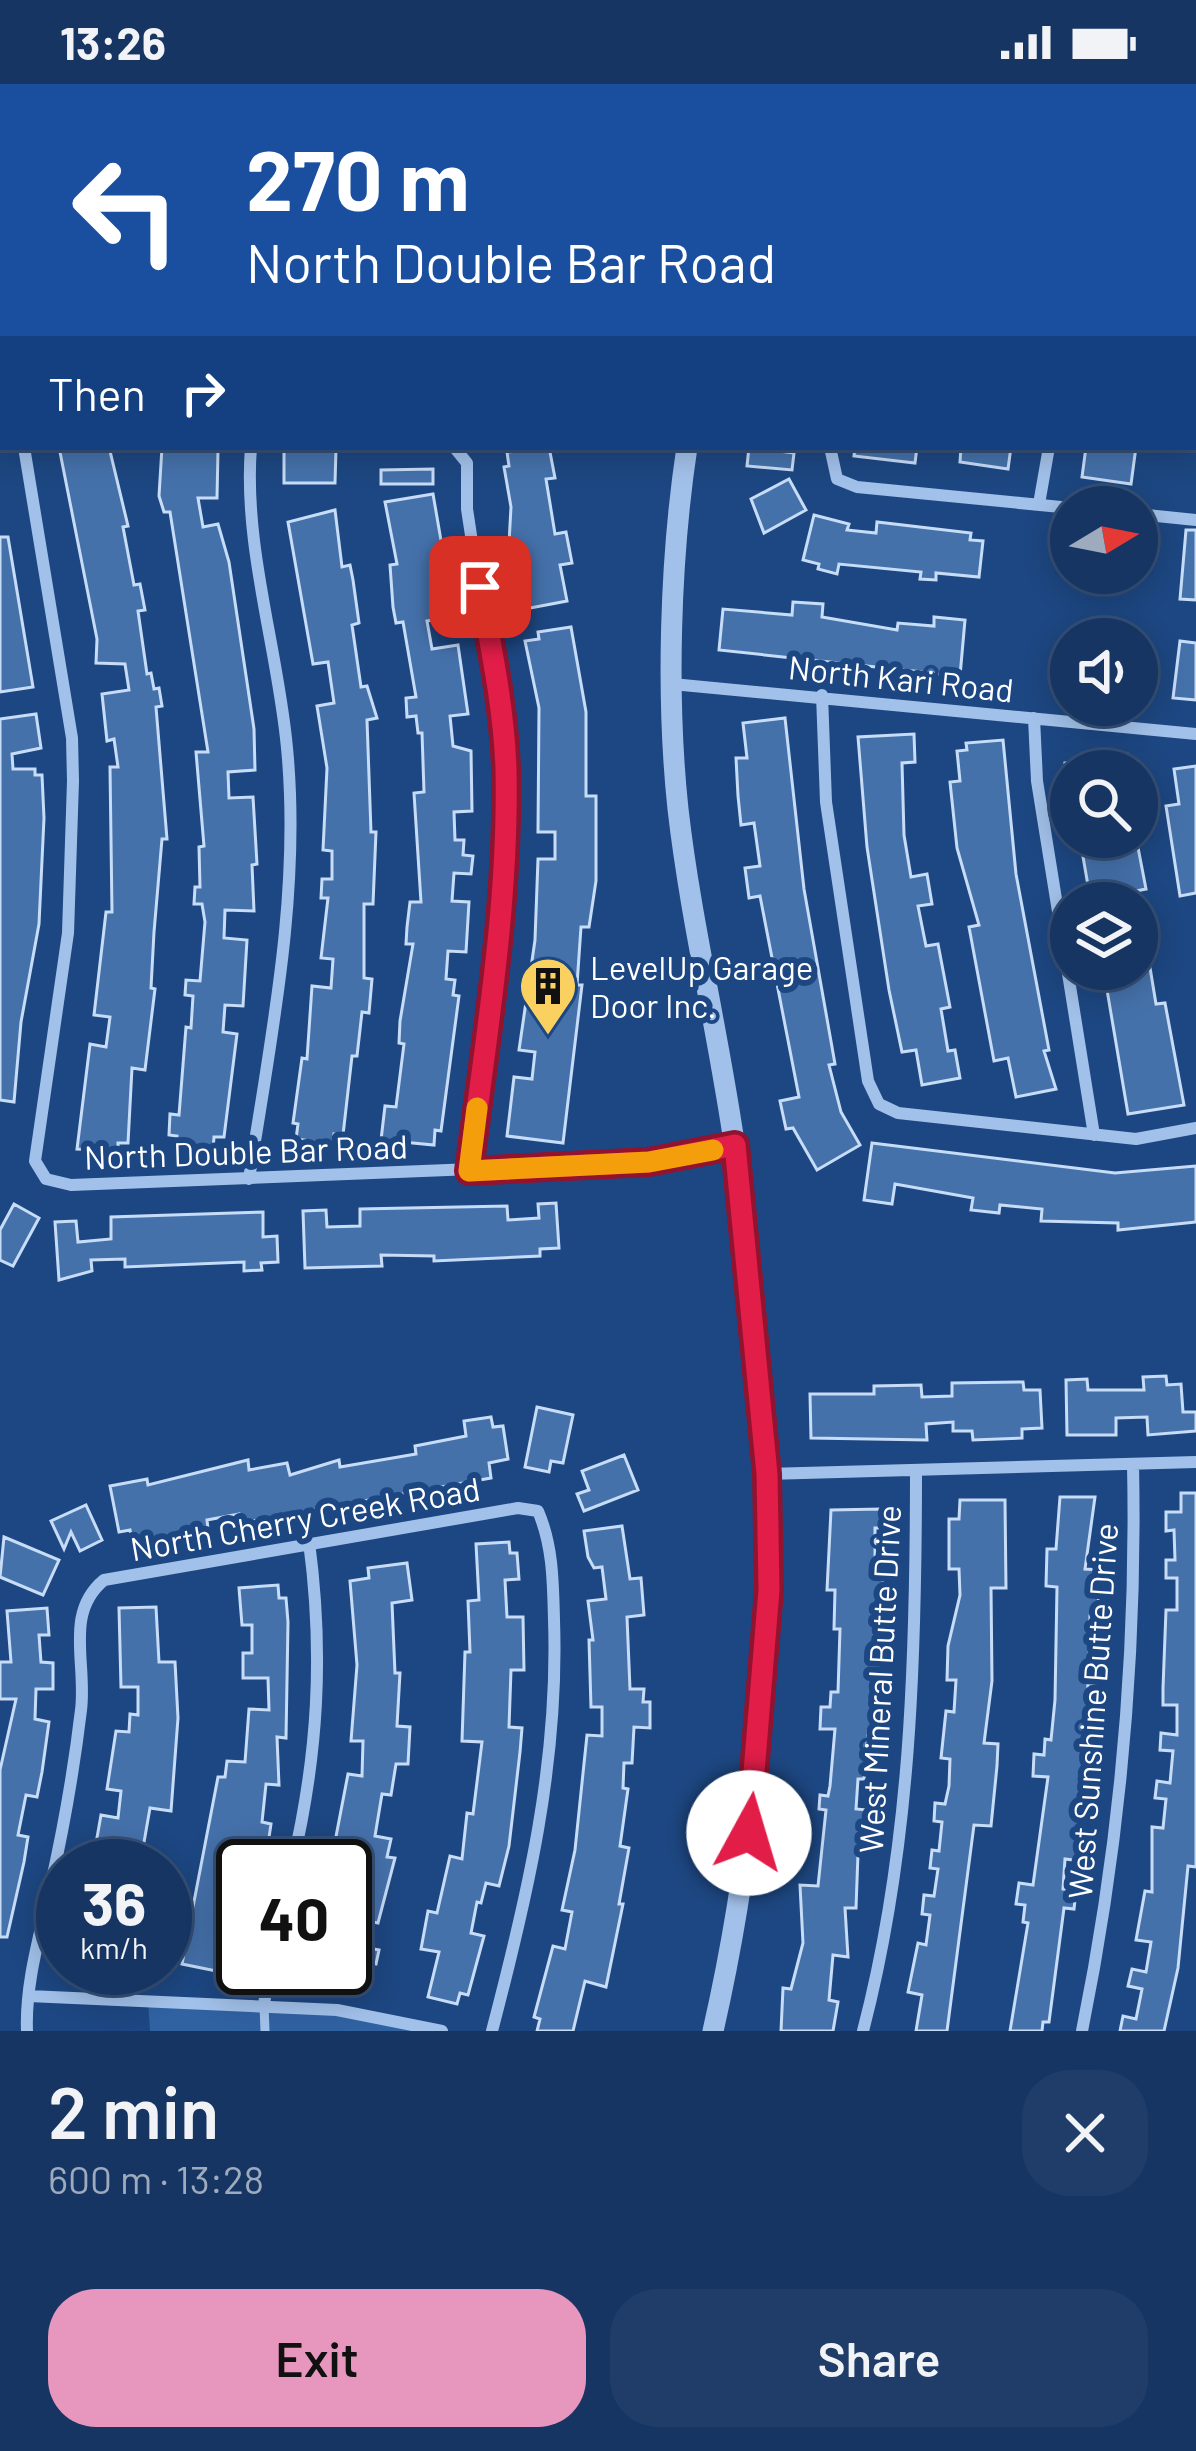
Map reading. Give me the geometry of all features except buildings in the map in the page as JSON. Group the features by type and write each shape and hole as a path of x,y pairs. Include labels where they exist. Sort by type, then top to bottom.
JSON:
{"street":[{"name":"North Double Bar Road","path":"24,450 72,738 68,933 35,1161 46,1179 71,1185 469,1171 649,1162 735,1145"},
{"path":"248,1179 281,973 290,793 253,510 250,450"},
{"path":"458,450 467,463 467,509 506,765 504,903 469,1171"},
{"path":"687,450 672,684 678,808 735,1145 767,1474 762,1707 749,1833 713,2031"},
{"path":"831,450 837,479 856,487 1050,505"},
{"path":"1039,504 1048,450"},
{"path":"1158,516 1196,520"},
{"name":"North Kari Road","path":"672,684 1196,734"},
{"path":"822,695 826,802 868,1081 879,1104 898,1113 1094,1135 1136,1138 1196,1128"},
{"path":"1034,718 1036,781 1094,1135"},
{"path":"767,1474 1196,1462"},
{"name":"West Sunshine Butte Drive","path":"1082,2031 1106,1914 1119,1805 1134,1594 1132,1463"},
{"name":"West Mineral Butte Drive","path":"863,2031 897,1867 916,1623 916,1470"},
{"name":"North Cherry Creek Road","path":"29,1996 74,1766 82,1702 79,1614 86,1595 104,1580 518,1508 538,1511 549,1537 552,1745 543,1822 492,2031"},
{"path":"299,1839 320,1705 317,1601 309,1542"},
{"path":"264,2005 265,1995"},
{"path":"26,2031 29,1996 264,2005 384,2016 441,2031"}],"lane":[{"path":"264,2005 265,2031"}],"shaded area":[{"path":"148,2001 264,2005 442,2031 150,2031"}],"slow traffic":[{"path":"477,1108 469,1171 649,1162 713,1150"}],"place":[{"name":"LevelUp Garage Door Inc.","path":"548,1037"}],"route":[{"path":"480,587 500,703 506,824 504,903 469,1171 649,1162 735,1145 752,1279 767,1474 769,1590 749,1833"}]}
